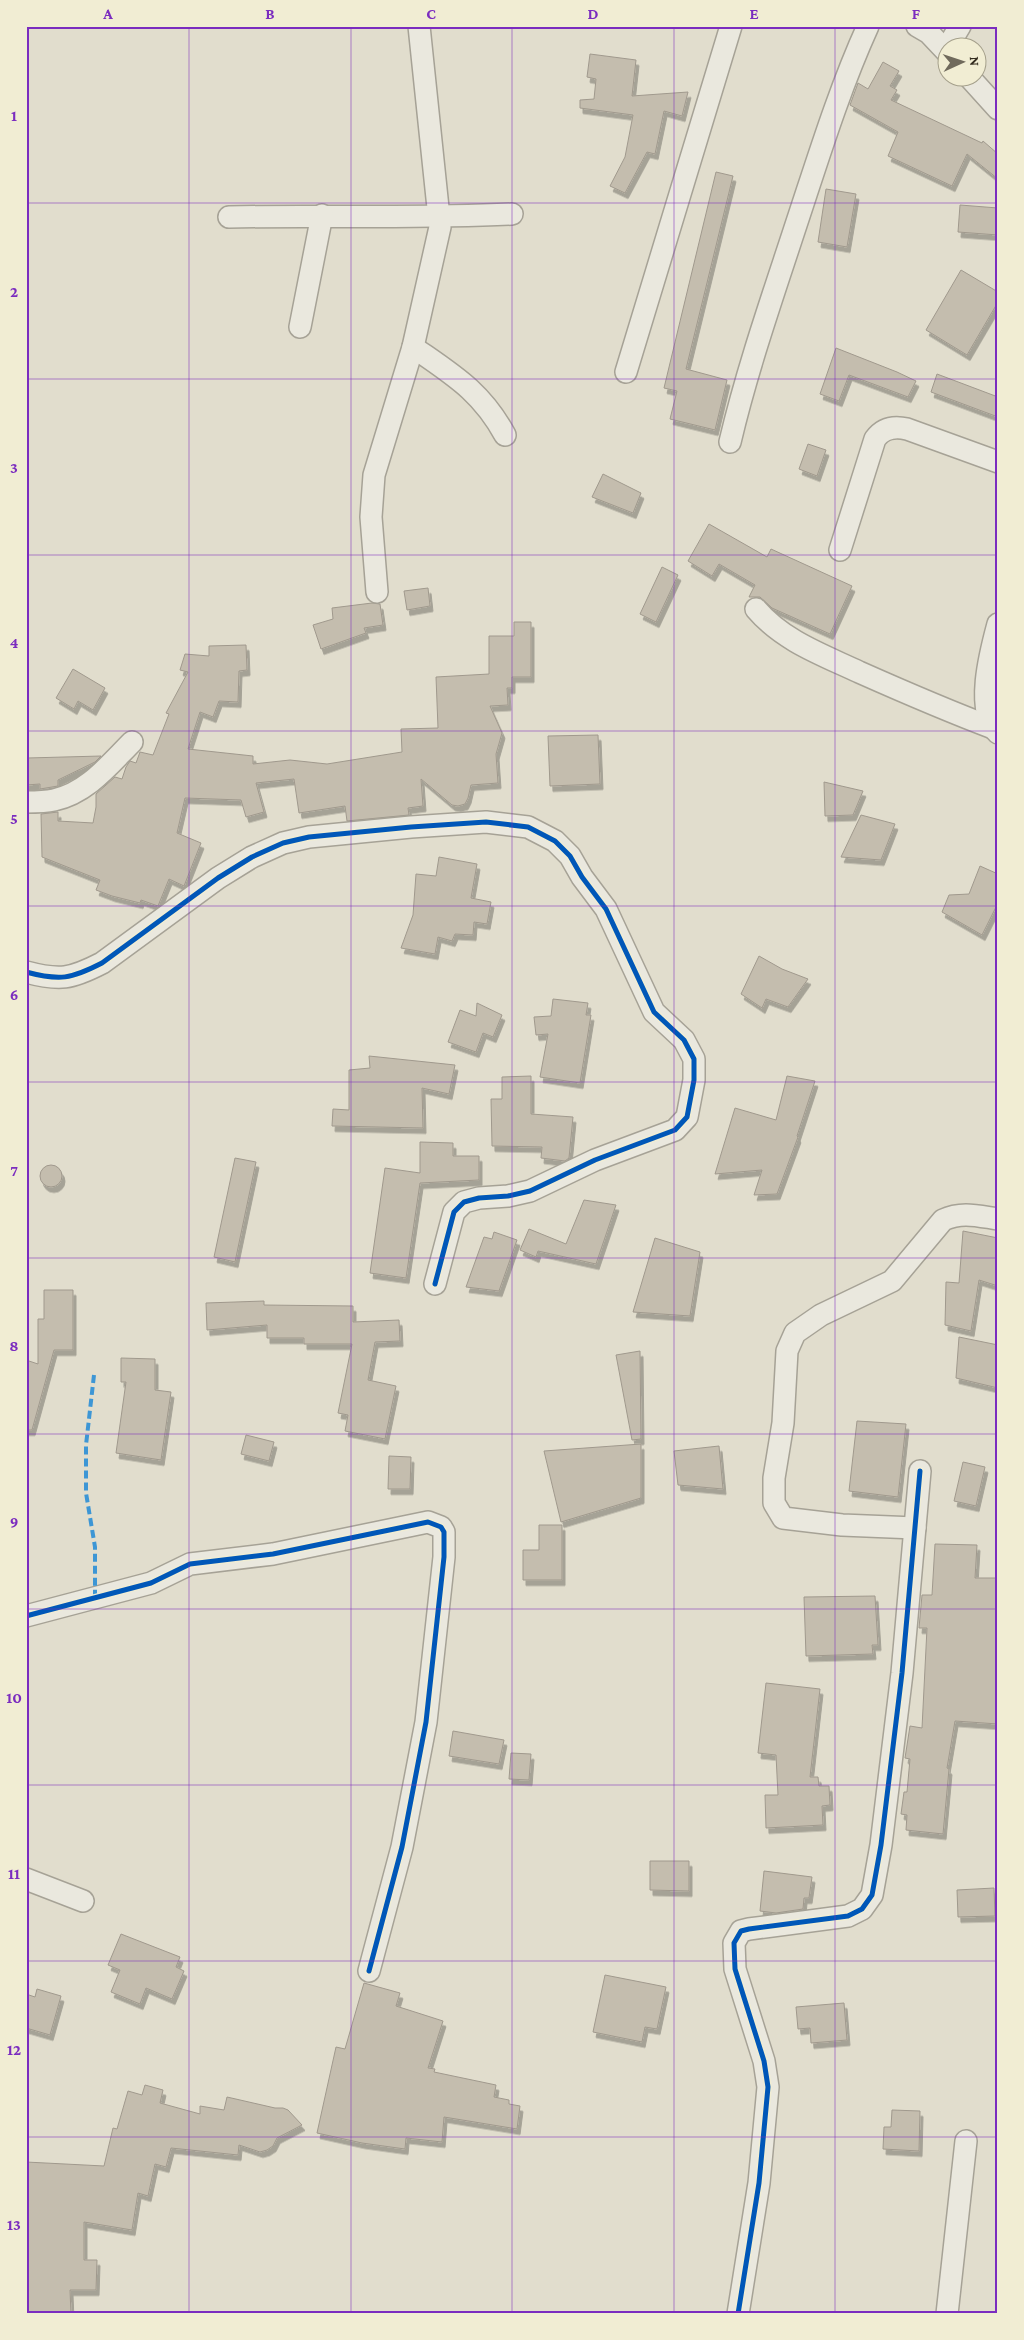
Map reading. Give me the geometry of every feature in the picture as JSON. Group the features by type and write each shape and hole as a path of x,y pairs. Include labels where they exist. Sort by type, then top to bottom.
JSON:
{"street":[{"path":"377,592 371,517 374,475 413,347 439,238 441,218 433,165 419,26"},
{"path":"626,372 731,26"},
{"path":"730,442 740,400 830,121 868,26"},
{"path":"917,26 936,40"},
{"path":"953,38 960,26"},
{"path":"979,88 998,109"},
{"path":"229,217 322,215 441,218 512,214"},
{"path":"300,327 322,215"},
{"path":"413,347 479,396 505,435"},
{"path":"840,550 875,439 884,430 897,427 907,429 998,462"},
{"path":"756,609 770,624 789,638 927,703 995,731"},
{"path":"995,731 987,713 986,690 990,651 998,624"},
{"path":"26,802 54,800 75,793 93,781 132,742"},
{"path":"26,972 61,979 82,974 102,963 218,878 252,857 283,843 309,838 411,826 486,822 528,827 555,841 570,856 582,877 606,909 654,1012 684,1040 694,1059 694,1080 687,1117 675,1130 595,1160 530,1191 464,1202 454,1212 435,1284"},
{"path":"915,1528 809,1522 783,1518 774,1503 774,1478 783,1423 787,1351 795,1333 821,1315 892,1281 943,1220 953,1215 966,1214 998,1220"},
{"path":"738,2314 759,2183 768,2087 764,2061 734,1969 734,1943 741,1931 749,1929 848,1916 862,1909 872,1895 881,1845 902,1673 920,1472"},
{"path":"26,1616 151,1583 190,1564 273,1554 428,1522 442,1527 444,1542 442,1577 426,1722 402,1847 369,1971"},
{"path":"26,1879 83,1901"},
{"path":"947,2314 966,2141"}],"building":[{"path":"590,54 636,60 632,96 688,92 682,116 664,111 655,154 647,152 625,193 610,186 625,157 633,115 580,108 580,100 594,99 596,79 587,77"},
{"path":"883,62 899,71 890,86 897,90 891,100 982,143 983,141 998,154 998,179 967,154 952,186 888,156 898,132 850,105 858,83 868,89"},
{"path":"716,172 733,176 686,369 727,380 715,430 670,419 677,391 664,388"},
{"path":"826,189 856,194 847,247 818,242"},
{"path":"960,205 998,208 998,235 958,232"},
{"path":"961,270 998,292 998,302 967,355 926,330"},
{"path":"836,348 916,381 908,397 849,375 839,401 820,394"},
{"path":"937,374 998,397 998,417 931,392"},
{"path":"808,444 826,450 817,476 799,469"},
{"path":"603,474 641,493 633,513 592,497"},
{"path":"709,524 767,557 771,549 852,586 830,634 772,608 760,597 749,597 755,585 719,564 712,576 688,561"},
{"path":"662,567 678,575 656,622 640,614"},
{"path":"428,588 430,606 407,610 404,591"},
{"path":"372,603 380,604 383,625 364,628 366,633 321,649 313,625 333,619 332,608"},
{"path":"514,622 531,622 531,677 512,677 512,688 507,688 508,705 490,706 502,733 496,754 498,783 471,785 465,804 452,805 421,779 423,806 408,808 409,815 347,821 345,806 299,813 294,779 256,783 264,812 246,817 241,800 185,798 177,833 201,843 184,886 169,879 158,906 141,900 140,903 112,896 96,890 100,880 42,857 41,814 58,812 58,821 93,823 96,794 115,777 122,779 130,761 136,763 140,752 153,755 169,714 166,713 188,672 180,670 185,654 209,656 209,646 246,645 247,670 239,671 238,702 219,701 213,717 200,712 188,749 253,756 253,764 290,760 327,764 402,752 401,729 438,728 436,677 489,674 489,636 514,636"},
{"path":"73,669 105,688 93,710 78,701 74,709 56,698"},
{"path":"598,735 600,784 550,786 548,736"},
{"path":"101,756 95,762 58,780 58,786 40,789 40,784 26,785 27,758"},
{"path":"824,782 863,791 853,815 825,816"},
{"path":"861,815 895,824 881,860 841,857"},
{"path":"439,857 477,864 471,898 491,902 487,924 474,922 473,935 455,934 452,941 438,937 435,954 401,948 413,915 416,874 436,876"},
{"path":"980,866 998,874 998,903 982,935 942,912 949,895 969,894"},
{"path":"759,956 782,969 808,979 788,1007 766,999 762,1008 741,994"},
{"path":"553,999 588,1003 586,1015 591,1015 580,1083 540,1077 548,1034 536,1035 534,1017 551,1016"},
{"path":"477,1003 502,1015 493,1037 483,1033 476,1052 448,1042 460,1010 476,1016"},
{"path":"369,1056 455,1065 449,1094 422,1088 423,1128 332,1126 333,1109 349,1110 349,1070 370,1068"},
{"path":"531,1076 531,1114 573,1117 569,1158 565,1161 541,1158 542,1147 492,1146 491,1099 502,1099 502,1077"},
{"path":"787,1076 815,1081 798,1137 777,1194 754,1195 762,1170 715,1174 735,1108 776,1120"},
{"path":"420,1142 453,1143 453,1156 479,1156 479,1180 420,1183 406,1278 370,1273 385,1168 420,1173"},
{"path":"235,1158 256,1162 235,1262 214,1257"},
{"path":"51,1165 59,1168 62,1176 59,1184 51,1187 43,1184 40,1176 43,1168"},
{"path":"584,1200 616,1205 596,1264 538,1251 536,1257 520,1250 529,1229 566,1244"},
{"path":"963,1231 998,1238 998,1286 979,1280 971,1331 945,1325 946,1282 959,1283"},
{"path":"494,1232 517,1240 499,1291 466,1287 484,1237 492,1239"},
{"path":"655,1238 700,1252 690,1316 633,1312"},
{"path":"44,1290 73,1290 73,1350 54,1350 32,1430 26,1430 26,1360 38,1364 38,1319 44,1319"},
{"path":"264,1301 264,1305 353,1306 353,1322 399,1320 400,1341 375,1342 368,1380 396,1386 385,1439 345,1431 348,1415 338,1413 352,1344 304,1344 304,1338 267,1338 267,1325 207,1330 206,1303"},
{"path":"959,1337 998,1345 998,1388 956,1378"},
{"path":"640,1351 641,1439 632,1440 616,1355"},
{"path":"121,1358 155,1359 155,1390 171,1392 161,1460 116,1453 126,1382 121,1382"},
{"path":"857,1421 906,1424 898,1497 849,1491"},
{"path":"246,1435 274,1442 269,1461 241,1454"},
{"path":"641,1444 641,1498 561,1522 544,1451"},
{"path":"719,1446 723,1489 678,1485 674,1451"},
{"path":"389,1456 411,1457 410,1489 388,1489"},
{"path":"963,1462 985,1467 976,1506 954,1501"},
{"path":"539,1525 562,1525 562,1580 523,1580 523,1550 539,1550"},
{"path":"935,1544 977,1545 975,1578 998,1578 998,1724 955,1721 947,1768 949,1769 943,1834 906,1830 907,1815 901,1814 904,1792 907,1792 910,1759 905,1758 910,1726 922,1728 927,1628 919,1628 922,1595 932,1595"},
{"path":"875,1596 878,1645 872,1645 873,1654 806,1656 804,1597"},
{"path":"766,1683 820,1689 810,1777 818,1777 819,1786 829,1786 830,1805 822,1806 823,1825 766,1828 765,1795 778,1795 776,1755 758,1753"},
{"path":"453,1731 504,1740 499,1764 449,1756"},
{"path":"511,1753 531,1754 529,1780 509,1779"},
{"path":"650,1861 689,1861 689,1891 650,1890"},
{"path":"764,1871 812,1877 809,1898 804,1898 803,1909 776,1913 760,1911"},
{"path":"994,1888 995,1916 958,1917 957,1890"},
{"path":"121,1934 180,1957 176,1967 184,1971 172,1999 146,1988 140,2004 111,1992 120,1970 108,1965"},
{"path":"605,1975 666,1987 657,2029 645,2027 642,2042 593,2032"},
{"path":"364,1983 400,1993 396,2006 443,2021 428,2068 435,2069 434,2072 496,2085 494,2097 509,2100 509,2104 520,2106 517,2129 444,2117 442,2142 406,2138 405,2149 362,2143 317,2133 336,2047 345,2049"},
{"path":"37,1989 61,1996 50,2035 26,2028 26,1994 35,1997"},
{"path":"844,2003 847,2040 811,2043 810,2028 798,2029 796,2007"},
{"path":"145,2085 163,2090 160,2103 200,2114 200,2106 224,2110 227,2097 275,2108 283,2108 288,2110 302,2125 277,2138 273,2146 260,2152 239,2145 238,2155 171,2148 166,2167 155,2164 148,2196 138,2193 132,2230 84,2222 84,2260 97,2260 96,2290 70,2290 71,2314 26,2314 26,2162 104,2166 113,2128 117,2129 128,2091 142,2095"},
{"path":"892,2110 920,2111 919,2151 883,2149 884,2127 891,2127"}],"marked path":[{"path":"94,1375 86,1445 86,1493 95,1547 95,1597"}],"cycle path":[{"path":"26,972 48,977 65,977 102,963 218,878 252,857 283,843 309,837 486,822 528,827 555,841 570,856 582,877 606,909 654,1012 684,1040 694,1059 694,1080 687,1117 675,1130 595,1160 530,1191 464,1202 454,1212 435,1284"},
{"path":"738,2314 759,2183 768,2087 764,2061 735,1969 734,1943 741,1931 749,1929 848,1916 862,1909 872,1895 881,1845 902,1673 920,1471"},
{"path":"26,1616 151,1583 190,1564 273,1554 428,1522 441,1527 444,1532 444,1557 426,1722 402,1847 369,1971"}]}
